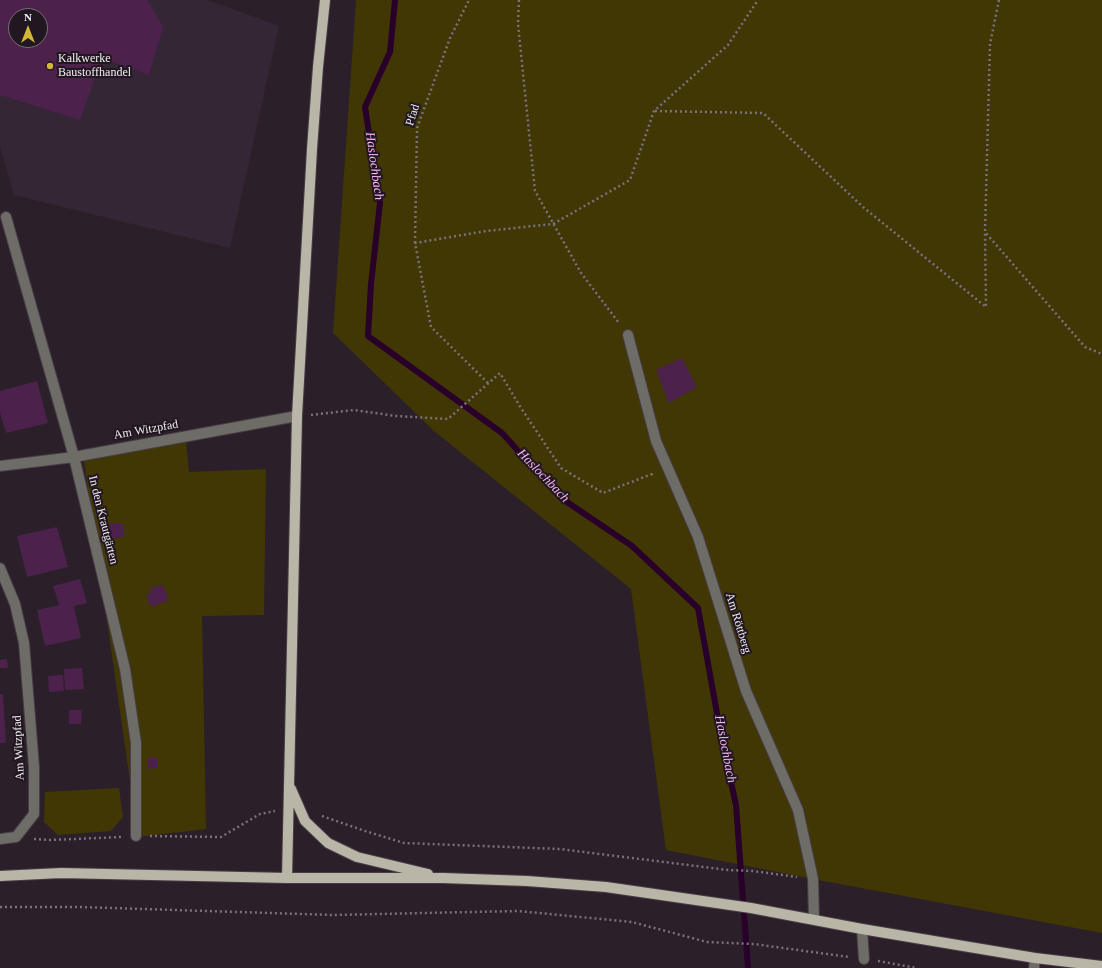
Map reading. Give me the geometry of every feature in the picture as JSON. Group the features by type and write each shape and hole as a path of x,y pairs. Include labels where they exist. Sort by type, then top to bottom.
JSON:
{"main road":[{"path":"287,878 297,416 312,149 325,0"},
{"path":"289,786 305,822 328,843 357,857 443,878"},
{"path":"0,876 61,873 287,878 443,878 527,881 606,887 751,908 1035,963 1102,966"}],"street":[{"name":"In den Krautgärten","path":"6,217 74,457 125,669 136,743 136,836"},
{"name":"Am Röttberg","path":"628,335 656,441 698,537 746,691 798,810 812,879 814,920"},
{"name":"Am Witzpfad","path":"0,466 74,457 297,416"},
{"name":"Am Witzpfad","path":"0,568 15,604 24,643 34,767 34,814 16,837"},
{"path":"0,840 16,837"},
{"path":"862,929 864,959"}],"path":[{"name":"Pfad","path":"469,0 450,38 417,128 415,244 431,327 488,383"},
{"path":"519,0 518,24 535,191 581,273 628,335"},
{"path":"415,244 486,231 553,224 630,180 654,111 728,45 758,0"},
{"path":"654,111 763,113 863,206 986,307 985,232 990,44 999,0"},
{"path":"985,232 1085,347 1102,354"},
{"path":"297,416 354,410 396,416 448,419 500,373 521,408 561,468 603,493 652,474"},
{"path":"16,837 50,840 136,836 221,837 260,814 288,808"},
{"path":"301,811 325,816 365,831 404,843 560,849 812,879"},
{"path":"0,908 80,907 333,915 518,911 632,922 707,942 754,944 917,968"}],"shaded area":[{"path":"0,0 208,0 279,26 230,248 14,195 0,147"},
{"path":"356,0 1102,0 1102,933 666,850 631,589 434,431 333,333"},
{"path":"186,441 189,472 266,469 264,615 202,616 206,829 138,837 84,461"},
{"path":"119,788 123,817 111,831 58,835 44,822 45,792"}],"building":[{"name":"Kalkwerke Baustoffhandel","path":"0,0 147,0 163,27 149,75 102,58 80,120 0,95"},
{"path":"682,358 697,387 669,403 656,370"},
{"path":"37,381 48,423 6,433 0,412 0,391"},
{"path":"106,524 123,524 123,537 105,540"},
{"path":"57,527 68,567 27,577 17,536"},
{"path":"80,579 87,603 74,606 81,638 45,646 37,610 59,605 53,586"},
{"path":"163,585 169,600 151,607 146,595 152,592 150,588"},
{"path":"7,659 8,668 0,668 0,660"},
{"path":"82,668 84,689 65,690 64,669"},
{"path":"63,675 64,691 49,692 48,676"},
{"path":"0,694 3,694 6,743 0,743"},
{"path":"69,710 82,710 81,724 69,724"},
{"path":"157,757 157,768 147,769 147,758"}],"waterway":[{"name":"Haslochbach","path":"395,0 390,52 365,107 380,203 371,284 368,336 502,433 561,498 632,546 698,608 722,741 736,805 748,968"}],"place":[{"name":"Kalkwerke Baustoffhandel","path":"50,66"}]}
